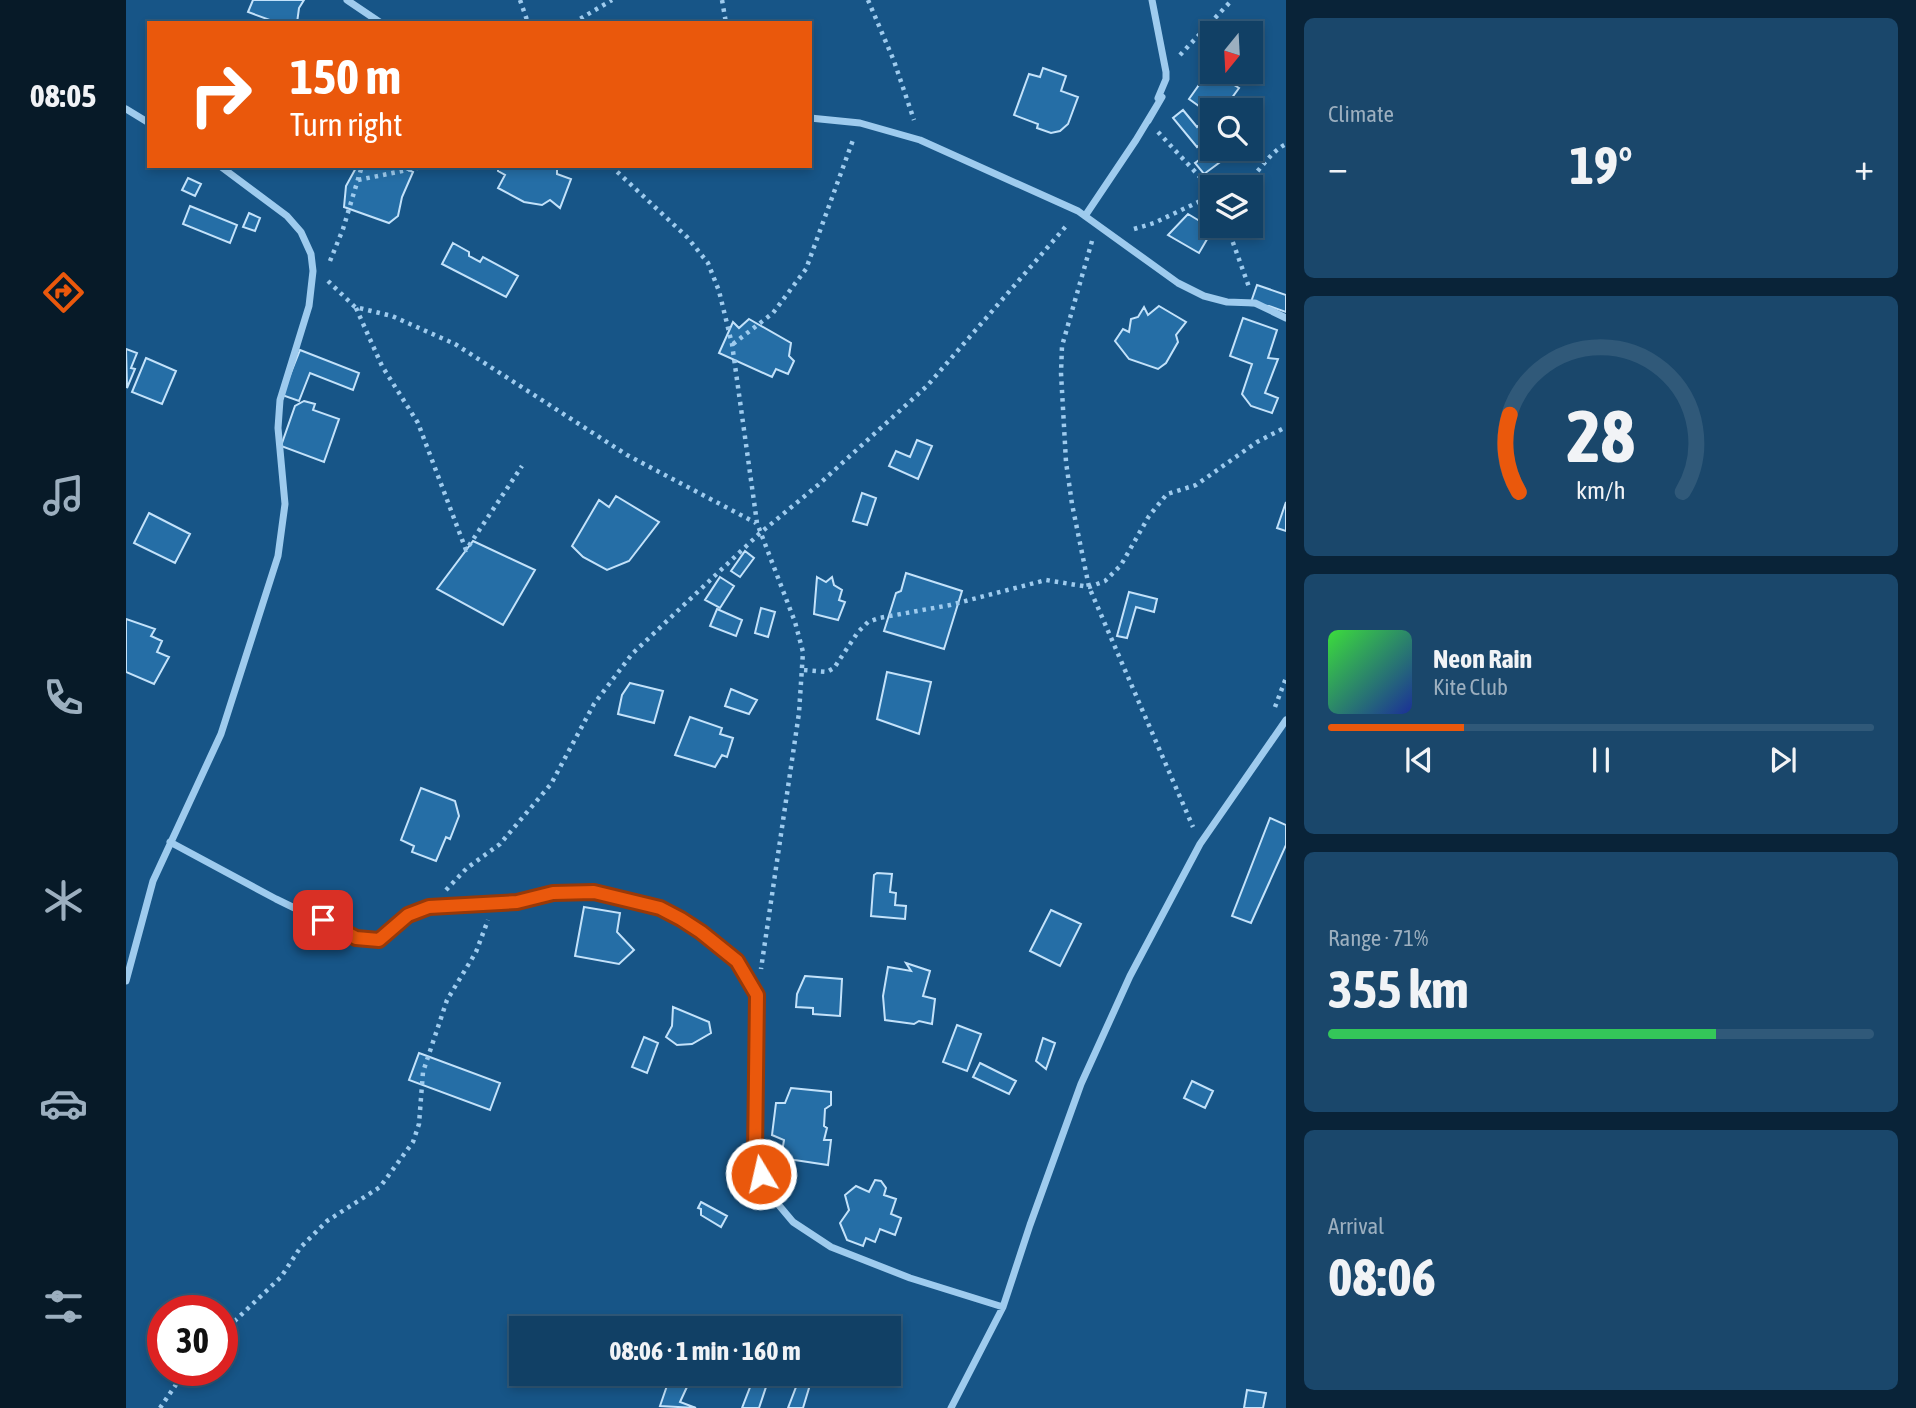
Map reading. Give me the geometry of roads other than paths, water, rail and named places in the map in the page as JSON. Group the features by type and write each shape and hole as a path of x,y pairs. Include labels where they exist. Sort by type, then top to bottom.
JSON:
{"street":[{"path":"347,0 378,21"},
{"path":"1082,213 1148,121 1166,79 1152,0"},
{"path":"126,109 147,122"},
{"path":"812,118 860,123 920,140 1082,213 1178,284 1204,296 1227,302 1255,303 1286,318"},
{"path":"126,981 153,881 221,734 278,556 285,504 278,428 280,400 309,306 313,271 311,254 301,232 287,216 223,168"},
{"path":"951,1408 1003,1307 1030,1224 1082,1084 1130,976 1200,844 1286,720"},
{"path":"170,842 356,938 379,940 408,915 429,907 517,902 553,893 594,892 660,908 701,932 737,961 757,995 755,1157 767,1191 793,1222 831,1247 910,1278 1003,1307"}]}
